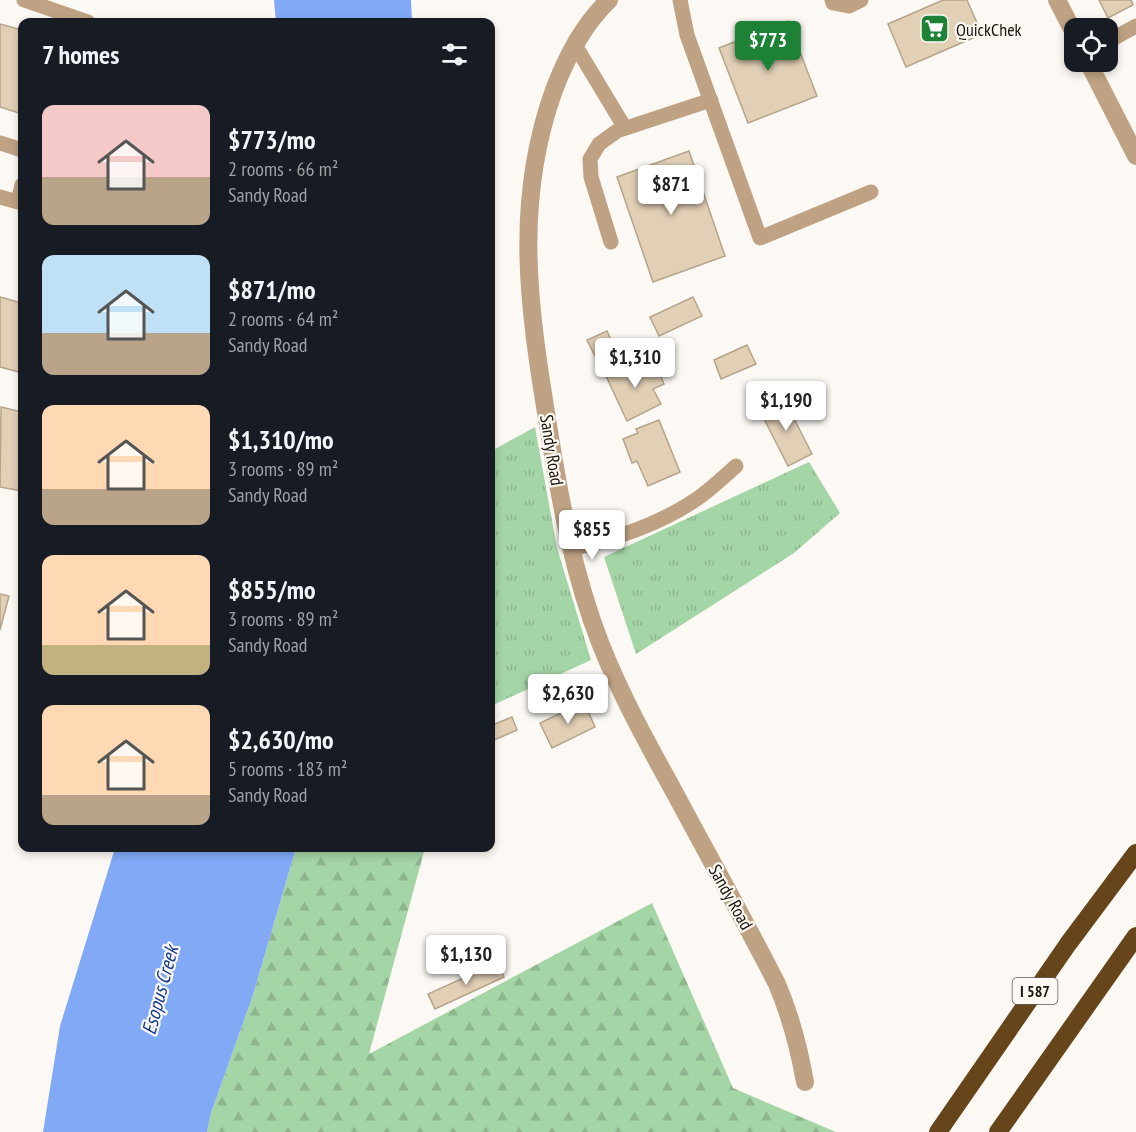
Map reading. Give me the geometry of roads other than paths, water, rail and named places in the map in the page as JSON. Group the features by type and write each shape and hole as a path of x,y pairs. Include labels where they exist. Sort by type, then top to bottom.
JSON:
{"highway":[{"name":"I 587","path":"938,1132 1054,963 1136,853"},
{"name":"I 587","path":"998,1132 1136,936"}],"street":[{"name":"Sandy Road","path":"609,0 581,33 563,66 537,149 530,195 527,240 528,286 533,333 558,490 583,596 622,694 781,994 790,1014 805,1082"},
{"path":"1058,0 1067,18"},
{"path":"1093,72 1136,156"}],"lane":[{"path":"24,0 76,18"},
{"path":"680,0 687,35 760,238 871,192"},
{"path":"832,0 833,3 849,6 861,0"},
{"path":"1118,36 1136,26"},
{"path":"575,45 625,129"},
{"path":"611,242 591,177 590,159 599,144 617,131 711,100"},
{"path":"0,142 18,149"},
{"path":"0,197 18,202"},
{"path":"571,549 601,543 657,521 701,496 736,466"}],"water":[{"path":"274,0 411,0 412,18 276,18"},
{"name":"Esopus Creek","path":"114,852 295,852 253,995 211,1113 207,1132 43,1132 60,1026"}],"place":[{"name":"QuickChek","path":"935,29"}]}
